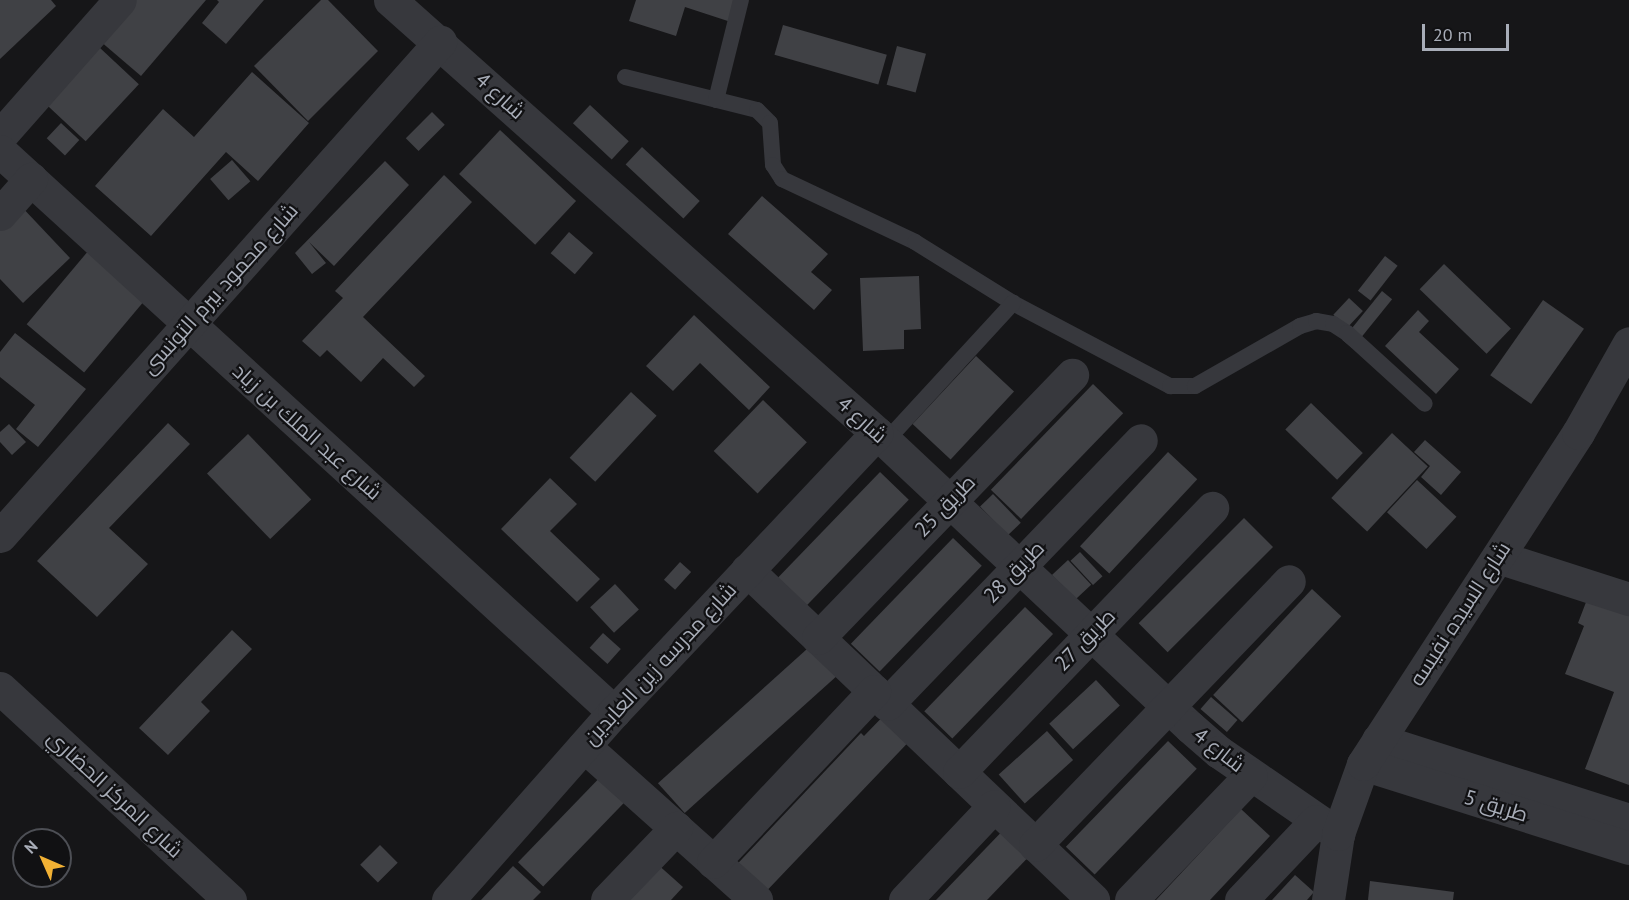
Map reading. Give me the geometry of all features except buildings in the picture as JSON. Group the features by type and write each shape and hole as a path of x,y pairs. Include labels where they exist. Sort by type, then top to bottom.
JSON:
{"street":[{"path":"0,136 120,0"},
{"name":"شارع 4","path":"390,0 440,42 881,437 1168,707 1251,775 1327,828"},
{"name":"شارع محمود بيرم التونسى","path":"0,536 440,42"},
{"name":"شارع عبد الملك بن زياد","path":"0,151 614,712"},
{"path":"0,214 31,179"},
{"name":"شارع السيده نفيسه","path":"1328,900 1327,828 1371,752 1625,357"},
{"name":"طريق 25","path":"818,638 1072,375"},
{"name":"شارع مدرسه زين العابدين","path":"448,900 614,712 747,570 881,437"},
{"name":"طريق 28","path":"713,862 880,698 1019,567 1141,440"},
{"name":"طريق 27","path":"959,772 1212,508"},
{"path":"1498,557 1629,599"},
{"path":"747,570 1093,900"},
{"path":"1035,845 1289,581"},
{"name":"شارع المركز الحضاري","path":"0,688 230,900"},
{"path":"584,746 713,862 748,898"},
{"name":"طريق 5","path":"1371,752 1629,820"},
{"name":"طريق 5","path":"1371,752 1629,848"},
{"path":"1131,900 1251,775"},
{"path":"905,900 994,806"},
{"path":"607,900 676,828"},
{"path":"1241,900 1327,828"}],"lane":[{"path":"716,100 741,0"},
{"path":"625,77 716,100 765,116 770,123 773,165 782,179 915,242 1013,303 1170,386 1195,386 1300,326 1316,321 1333,324 1425,404"},
{"path":"881,437 1013,303"}]}
